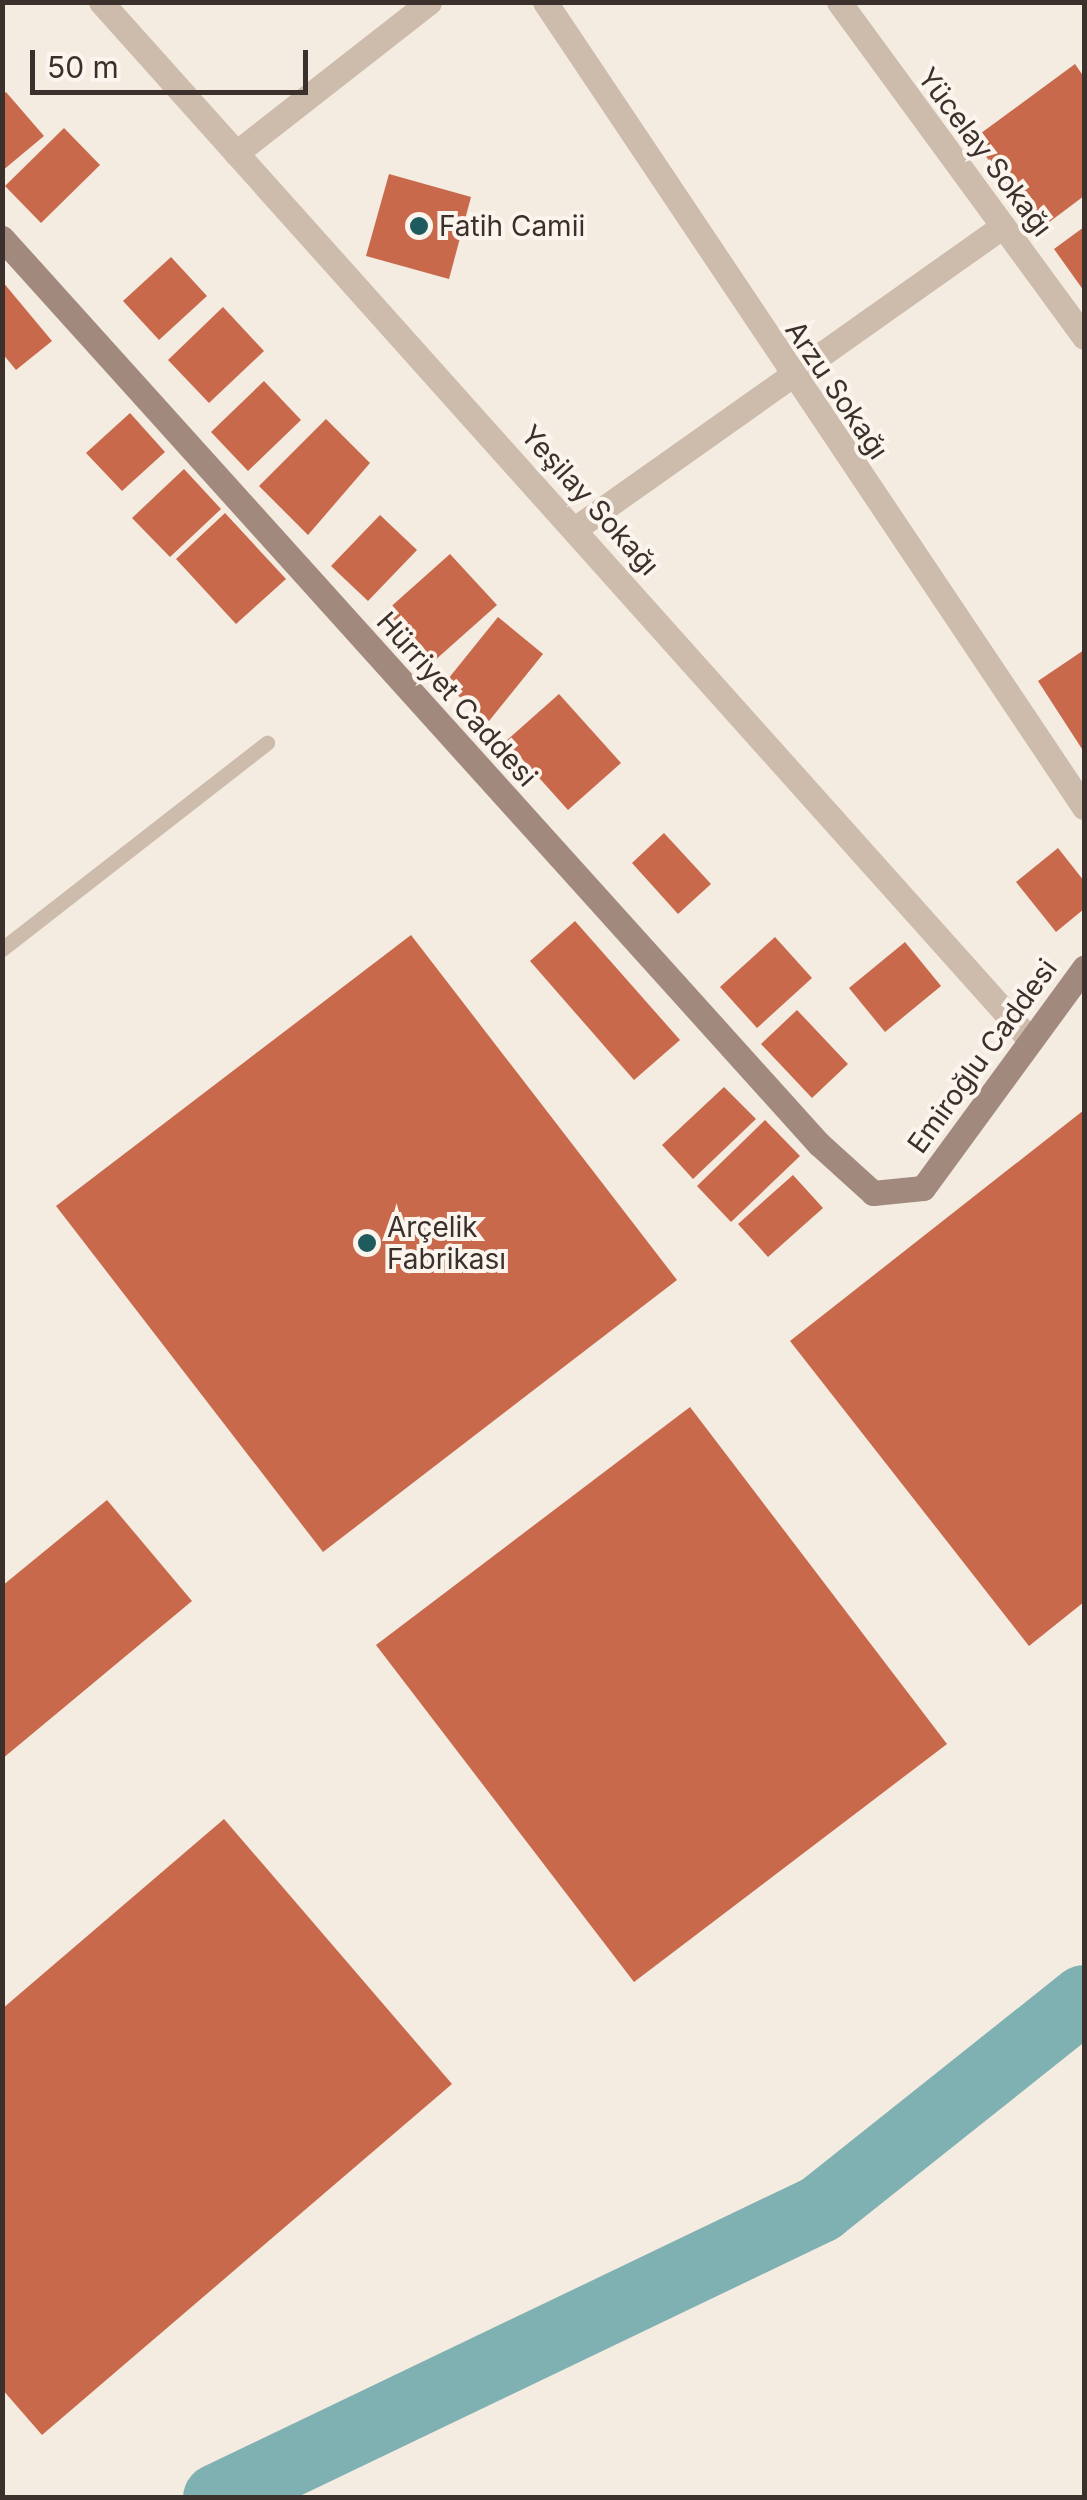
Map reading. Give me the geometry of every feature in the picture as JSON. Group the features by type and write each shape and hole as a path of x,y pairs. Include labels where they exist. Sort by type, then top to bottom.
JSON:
{"street":[{"name":"Yeşilay Sokağı","path":"101,2 576,528 1030,1041"},
{"name":"Arzu Sokağı","path":"545,2 788,373 1084,807"},
{"name":"Yücelay Sokağı","path":"839,2 1084,337"},
{"path":"236,153 428,3"},
{"path":"576,528 788,373 1003,226"},
{"name":"Hürriyet Caddesi","path":"2,238 819,1144 873,1194"},
{"name":"Emiroğlu Caddesi","path":"873,1194 923,1188 1084,968"}],"lane":[{"path":"2,949 268,743"}],"building":[{"path":"1075,64 1084,77 1084,196 1040,229 973,139"},
{"path":"6,92 44,136 2,171 2,95"},
{"path":"64,128 100,165 41,223 5,186"},
{"name":"Fatih Camii","path":"389,174 471,197 449,279 366,256"},
{"path":"1084,227 1084,291 1054,249"},
{"path":"171,257 207,296 159,340 123,301"},
{"path":"2,281 52,341 16,370 2,353"},
{"path":"223,307 264,351 209,403 168,360"},
{"path":"264,381 301,420 248,471 211,432"},
{"path":"130,413 165,452 122,491 86,453"},
{"path":"326,419 370,463 308,535 259,486"},
{"path":"184,469 221,509 170,557 132,518"},
{"path":"225,513 286,579 236,624 176,559"},
{"path":"380,515 417,550 368,601 331,566"},
{"path":"450,554 497,605 433,662 386,611"},
{"path":"498,617 543,654 489,721 444,684"},
{"path":"1084,650 1084,752 1038,681"},
{"path":"559,694 621,763 568,810 506,741"},
{"path":"664,833 711,884 678,914 632,863"},
{"path":"1058,848 1084,881 1084,909 1056,932 1016,882"},
{"path":"575,921 680,1040 634,1080 530,961"},
{"name":"Arçelik Fabrikası","path":"411,935 677,1280 323,1552 56,1206"},
{"path":"775,937 812,978 757,1028 720,987"},
{"path":"905,942 941,986 885,1032 849,988"},
{"path":"797,1010 848,1064 812,1098 761,1044"},
{"path":"724,1087 756,1119 693,1179 662,1145"},
{"path":"1084,1110 1084,1602 1029,1646 790,1341"},
{"path":"765,1120 800,1156 731,1222 697,1186"},
{"path":"793,1175 823,1208 768,1257 738,1224"},
{"path":"690,1407 947,1744 634,1982 376,1645"},
{"path":"107,1500 192,1601 2,1759 2,1586"},
{"path":"224,1819 452,2084 42,2435 2,2389 2,2009"}],"waterway":[{"path":"217,2498 820,2209 1084,1999"}],"place":[{"name":"Fatih Camii","path":"419,226"},
{"name":"Arçelik Fabrikası","path":"367,1243"}]}
